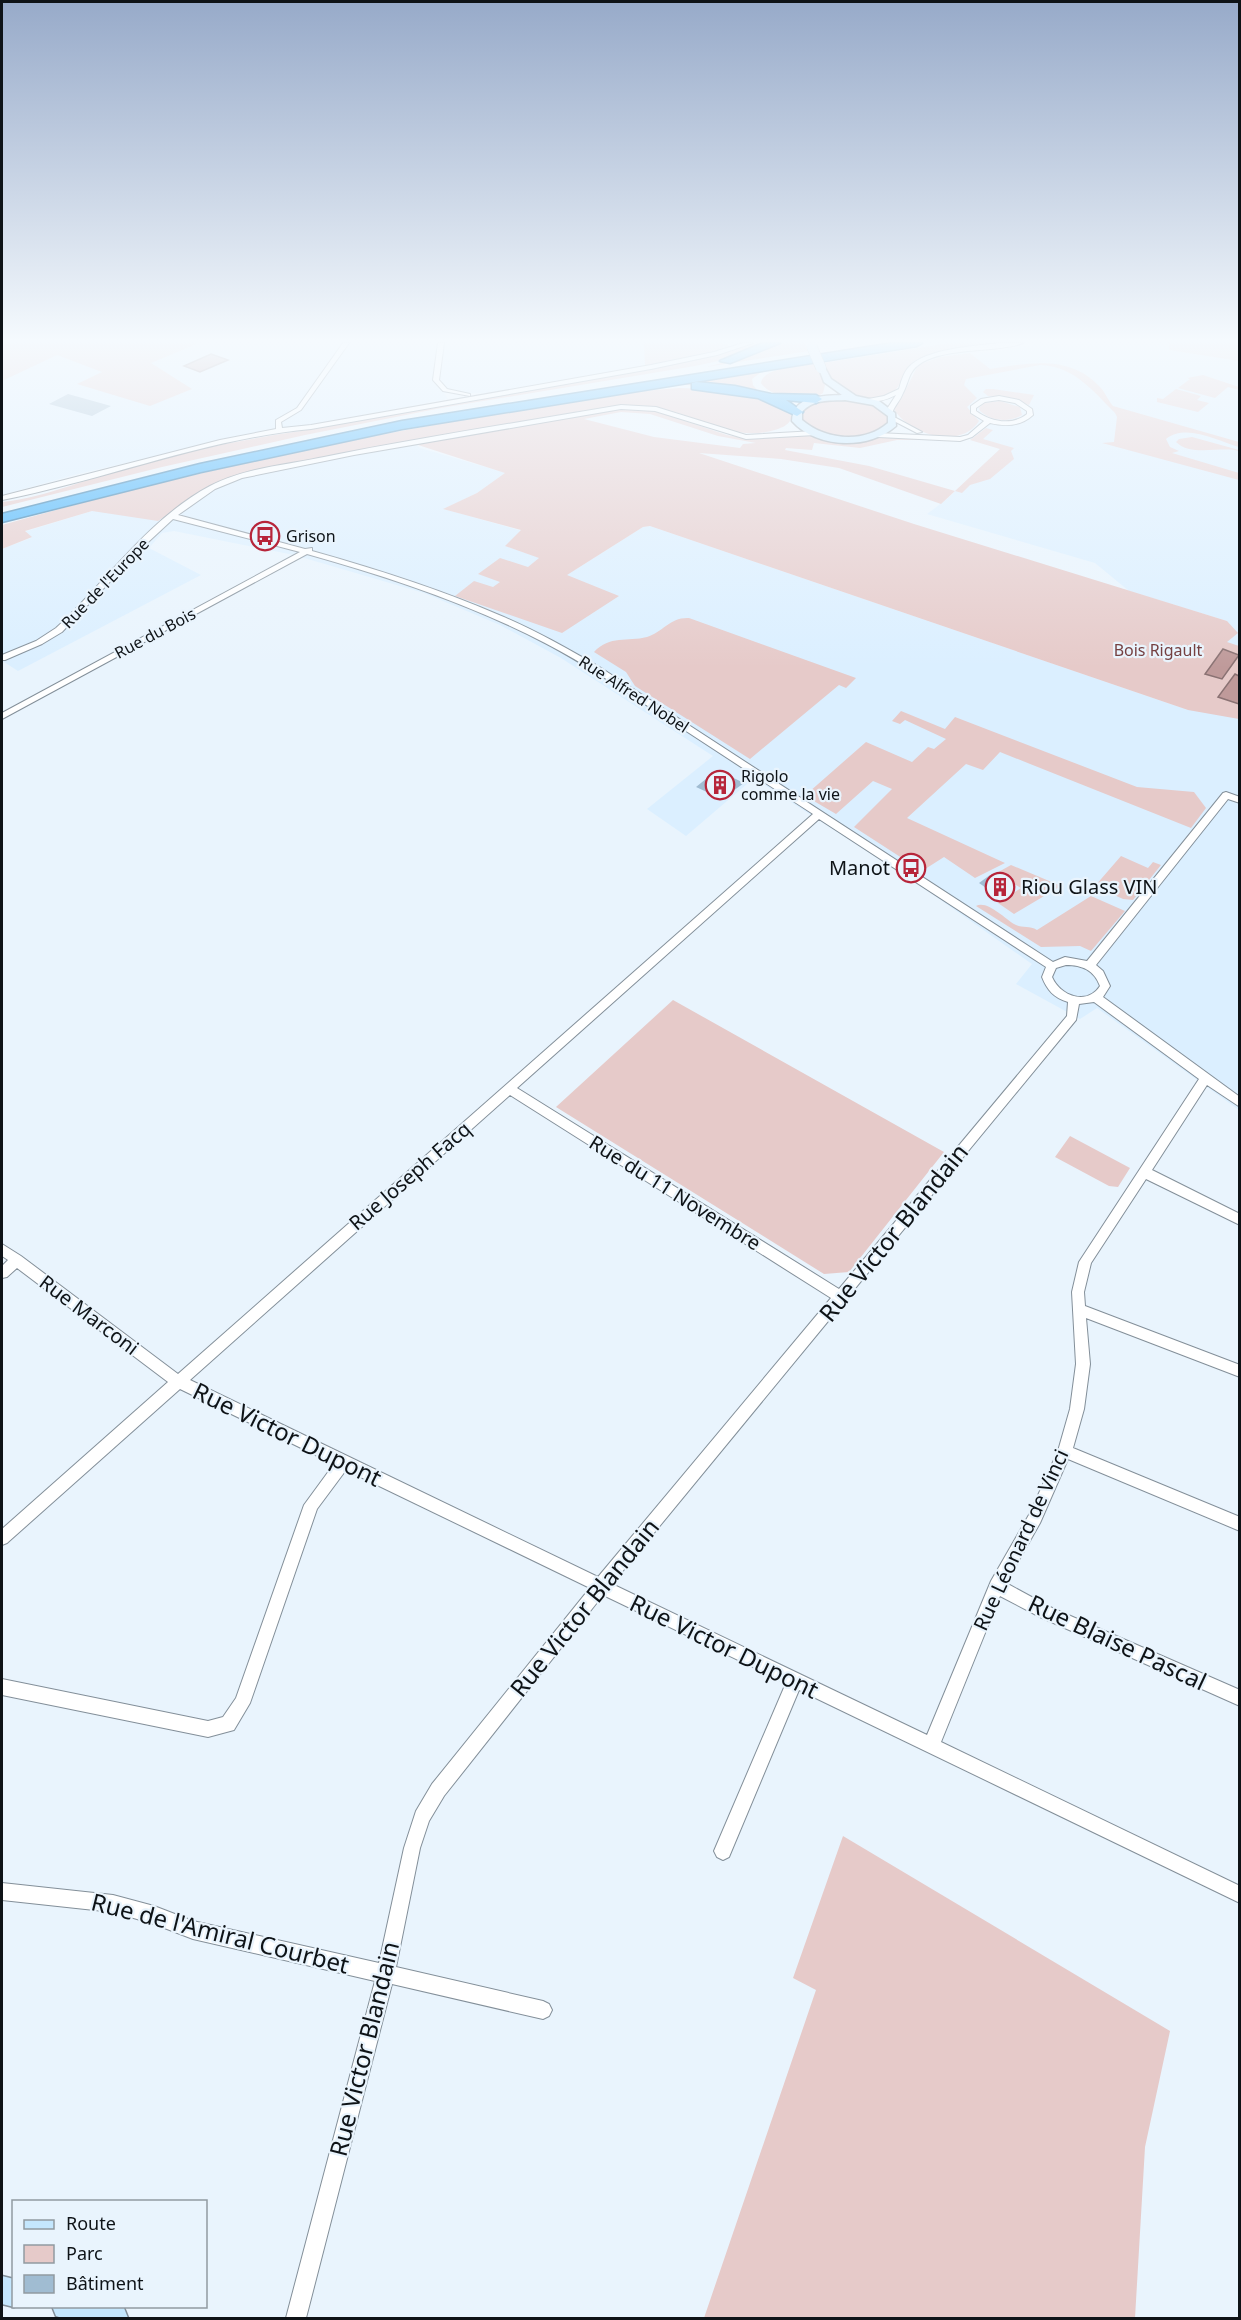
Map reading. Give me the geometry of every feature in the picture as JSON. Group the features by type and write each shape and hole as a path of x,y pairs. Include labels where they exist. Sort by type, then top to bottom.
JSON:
{"highway":[{"path":"2,511 245,451"},
{"path":"2,518 170,475 275,451"}],"street":[{"path":"2,498 118,466 184,451"},
{"name":"Rue de l'Europe","path":"2,658 58,632 172,516 223,483 240,476 364,451"},
{"name":"Rue Alfred Nobel","path":"172,516 309,550 452,600 542,636 598,670 1052,966"},
{"name":"Rue du Bois","path":"2,716 309,550"},
{"path":"1089,966 1226,795 1239,800"},
{"name":"Rue Joseph Facq","path":"2,1538 819,814"},
{"path":"1096,998 1105,986 1098,971 1089,966 1065,961 1052,966 1047,977 1052,988 1074,1000 1096,998 1239,1103"},
{"name":"Rue Victor Blandain","path":"296,2319 385,1976 412,1848 422,1817 438,1790 600,1587 842,1298 1072,1017 1074,1000"},
{"name":"Rue Léonard de Vinci","path":"931,1746 996,1586 1035,1518 1065,1451 1077,1409 1083,1364 1078,1292 1085,1262 1206,1077"},
{"name":"Rue du 11 Novembre","path":"508,1088 842,1298"},
{"path":"1144,1172 1239,1220"},
{"name":"Rue Marconi","path":"2,1249 177,1381"},
{"path":"2,1273 17,1260"},
{"path":"1080,1309 1239,1371"},
{"name":"Rue Victor Dupont","path":"177,1381 794,1682 1239,1895"},
{"path":"1065,1451 1239,1524"},
{"path":"2,1687 208,1729 228,1724 242,1703 311,1504 343,1463"},
{"name":"Rue Blaise Pascal","path":"996,1586 1045,1612 1239,1698"},
{"path":"723,1851 794,1682"},
{"name":"Rue de l'Amiral Courbet","path":"2,1891 37,1897 87,1899 156,1915 193,1930 385,1976 543,2010"},
{"path":"70,2308 114,2319"}],"shaded area":[{"path":"2,451 175,451 74,475 2,495"},
{"path":"354,451 431,451 506,473 477,493 444,509 522,531 506,546 575,570 643,527 650,526 1188,710 1227,621 1129,591 1095,563 927,514 947,499 998,451 1239,451 1239,1110 1097,1008 1080,1019 1016,984 1032,964 925,889 754,778 686,836 647,809 713,756 561,658 500,625 424,593 294,555 174,531 162,533 149,548 201,575 18,671 2,663 2,549 31,538 24,532 92,511 105,512 208,488 219,481 248,472"},
{"path":"1223,649 1239,655 1222,679 1205,674"},
{"path":"1235,674 1239,676 1239,704 1218,697"}],"green space":[{"path":"194,451 232,451 2,507 2,502 36,496 139,464"},
{"path":"303,451 362,451 248,472 219,481 158,521 92,511 25,531 32,537 2,549 2,525 224,468"},
{"name":"Bois Rigault","path":"438,451 792,451 869,466 955,491 941,504 839,468 781,459 699,453 914,524 1227,621 1238,633 1227,642 1239,646 1239,719 1188,710 650,526 643,527 567,575 619,596 562,633 455,596 474,581 493,587 500,582 478,574 500,558 528,567 539,558 505,546 521,530 443,509 477,493 505,473"},
{"path":"998,451 1011,451 1014,459 990,479 970,485 962,493 955,491"},
{"path":"1133,451 1178,451 1172,453 1239,473 1239,480"},
{"path":"689,618 856,678 846,688 839,685 750,759 635,686 626,672 594,652 606,643 647,637 672,622"},
{"path":"901,711 945,729 955,717 1137,787 1194,792 1206,808 1191,828 1000,752 983,770 966,764 907,818 1005,863 975,878 944,857 922,871 854,827 892,789 873,781 836,814 807,797 809,792 866,742 912,762 928,747 934,749 946,739 905,720 900,724 892,721"},
{"path":"1121,856 1148,868 1153,862 1161,865 1133,900 1123,899 1095,886"},
{"path":"1011,865 1061,886 1014,914 998,903 1021,888 1000,875 993,875"},
{"path":"1091,896 1125,911 1091,951 1080,946 1041,947 976,906 985,905 1017,925 1037,930"},
{"path":"673,1000 944,1152 849,1272 824,1274 556,1107"},
{"path":"1070,1136 1130,1168 1118,1187 1109,1186 1055,1157"},
{"path":"843,1836 1170,2031 1145,2147 1135,2318 704,2318 816,1990 793,1978"}],"building":[{"name":"Rigolo comme la vie","path":"717,770 744,783 722,799 696,787"},
{"name":"Riou Glass VIN","path":"990,875 1010,884 1008,886 1015,891 1002,899 979,883"}],"place":[{"name":"Grison","path":"265,536"},
{"name":"Rigolo comme la vie","path":"720,785"},
{"name":"Manot","path":"911,868"},
{"name":"Riou Glass VIN","path":"1000,887"}]}
